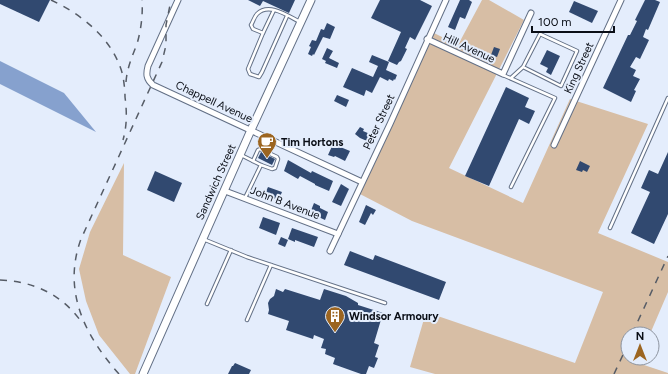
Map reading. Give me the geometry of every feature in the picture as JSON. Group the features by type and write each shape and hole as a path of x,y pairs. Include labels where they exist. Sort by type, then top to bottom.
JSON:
{"main road":[{"name":"Sandwich Street","path":"143,374 251,130 311,0"}],"street":[{"name":"Chappell Avenue","path":"178,0 148,66 148,81 153,85 362,182"},
{"name":"Peter Street","path":"330,251 446,0"},
{"name":"King Street","path":"554,145 621,0"},
{"path":"503,74 531,13"},
{"name":"Hill Avenue","path":"427,39 437,45 503,74"},
{"name":"John B Avenue","path":"225,191 338,234"}],"lane":[{"path":"263,33 253,29 251,25 256,15 263,10 271,9 301,22"},
{"path":"274,10 248,69 250,74 259,77 287,16"},
{"path":"512,78 523,67 540,34 577,51 561,86 523,67"},
{"path":"503,74 555,98 511,187"},
{"path":"610,228 668,98"},
{"path":"240,155 253,161 272,169 275,168 278,159 260,149 258,150 253,161"},
{"path":"245,199 261,164"},
{"path":"203,239 271,265 385,303"},
{"path":"207,304 231,250"},
{"path":"247,320 271,265"}],"shaded area":[{"path":"482,0 489,0 524,20 449,168 523,203 570,99 648,124 598,233 668,262 668,292 653,326 620,326 620,366 647,366 668,374 435,374 410,367 426,312 575,363 603,292 412,221 358,193 432,32 458,45"},
{"path":"124,163 123,255 171,277 135,374 130,374 99,335 86,301 79,269 90,232"}],"water":[{"path":"0,61 64,93 96,132 0,84"}],"building":[{"path":"0,0 50,0 39,22 0,4"},
{"path":"248,0 295,0 289,13 263,1 260,6"},
{"path":"380,0 420,0 432,6 415,40 410,37 405,48 407,49 401,61 397,65 388,61 401,32 371,18"},
{"path":"460,0 469,0 472,2 465,19 460,17 455,30 448,27"},
{"path":"645,0 655,0 660,2 648,30 646,29 643,37 649,40 640,59 636,57 630,67 636,70 633,76 640,79 634,90 636,91 631,102 603,88 628,35 630,35 637,21 635,20"},
{"path":"574,1 598,11 592,23 569,12"},
{"path":"327,23 335,27 330,39 323,37 314,55 313,54 312,56 308,54 311,47 309,46 312,40 316,41 321,29 324,30"},
{"path":"494,47 500,49 497,57 491,55"},
{"path":"327,48 333,51 329,58 339,63 337,68 325,63 326,61 322,59"},
{"path":"547,50 560,56 551,75 546,72 548,68 540,64"},
{"path":"372,55 389,62 386,70 397,75 395,80 394,79 393,81 389,79 388,81 380,77 372,93 366,90 364,96 343,87 352,68 373,77 378,66 369,62"},
{"path":"506,87 529,98 525,107 535,111 529,124 519,119 489,186 465,176"},
{"path":"337,95 349,100 346,107 334,101"},
{"path":"360,127 364,129 363,131 370,134 367,141 355,134"},
{"path":"333,144 350,151 345,161 335,156 328,155"},
{"path":"261,152 275,159 272,165 258,158"},
{"path":"668,152 668,214 654,244 631,233 650,192 641,188 649,170 658,174"},
{"path":"288,160 311,173 312,171 333,181 329,191 300,176 298,179 284,171"},
{"path":"580,161 590,166 587,172 583,170 582,172 576,170"},
{"path":"155,171 182,183 174,202 147,190"},
{"path":"341,184 349,189 341,206 332,202"},
{"path":"268,187 282,192 279,199 264,196"},
{"path":"314,203 328,212 325,220 310,213"},
{"path":"366,205 376,210 373,215 371,213 365,225 359,222"},
{"path":"263,217 280,223 276,235 259,228"},
{"path":"292,228 318,237 314,247 288,239"},
{"path":"281,237 288,240 285,247 278,244"},
{"path":"350,251 373,260 375,255 446,282 439,300 344,265"},
{"name":"Windsor Armoury","path":"276,289 283,292 285,289 320,300 324,289 346,296 358,303 358,305 383,313 374,343 379,345 375,357 378,358 374,368 369,366 366,374 361,374 333,364 335,358 325,354 326,349 321,348 324,339 314,335 313,339 286,330 289,321 268,314 268,303 274,296"},
{"path":"235,363 251,370 249,374 228,374"}],"railway":[{"path":"51,0 74,13 96,30 105,40 119,63 123,76 126,108 126,124 123,140"},
{"path":"126,82 129,67 140,33 142,0"},
{"path":"119,374 96,344 80,312 74,277 76,258 81,239 162,62 166,45 166,25 171,0"},
{"path":"636,326 668,256"},
{"path":"0,280 23,283 45,291 64,303 80,320"},
{"path":"614,374 620,361"}],"place":[{"name":"Tim Hortons","path":"267,159"},
{"name":"Windsor Armoury","path":"335,333"}]}
